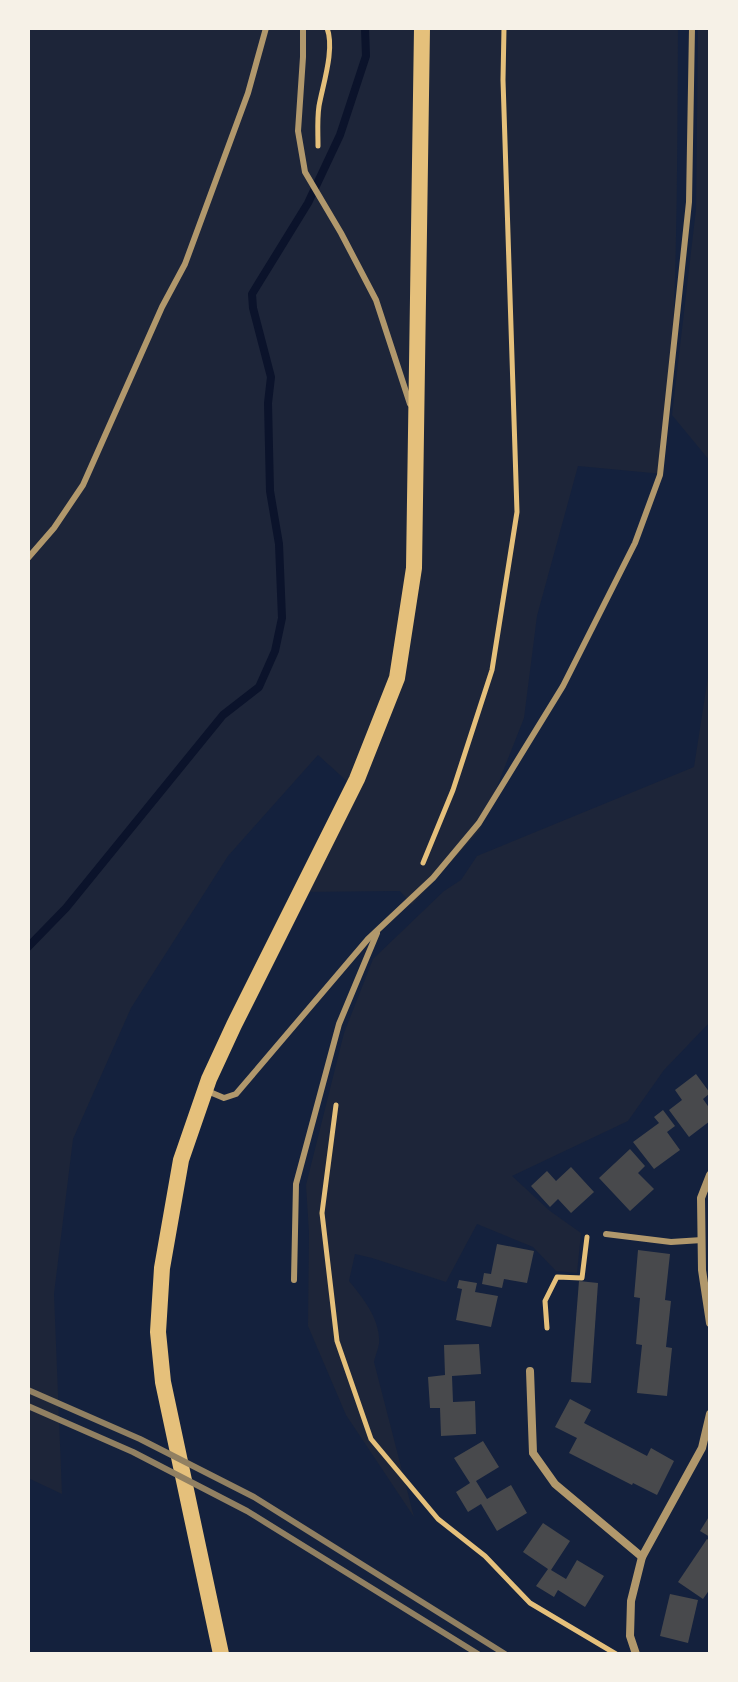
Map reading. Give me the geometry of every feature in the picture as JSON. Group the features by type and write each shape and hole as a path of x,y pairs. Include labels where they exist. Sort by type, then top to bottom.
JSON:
{"main road":[{"path":"221,1654 163,1382 158,1332 162,1268 181,1160 205,1090 234,1025 357,779 397,678 414,568 422,28"}],"street":[{"path":"710,1175 701,1198 702,1270 710,1323"},
{"path":"530,1371 533,1453 555,1484 642,1557"},
{"path":"636,1654 630,1636 631,1601 642,1557 702,1448 710,1414"}],"lane":[{"path":"28,558 54,528 83,485 162,307 185,264 248,93 266,28"},
{"path":"303,28 298,131 305,172 376,300 416,422"},
{"path":"205,1090 224,1098 236,1094 368,939 433,878 479,823 563,686 635,543 660,475 689,202 692,28"},
{"path":"294,1280 296,1184 339,1024 379,929"},
{"path":"606,1234 671,1242 702,1240"}],"path":[{"path":"305,172 318,149 318,110 330,34 327,28"},
{"path":"453,790 492,670 517,512 503,95 504,28"},
{"path":"337,1095 322,1213 337,1341 371,1439 438,1519 485,1556 530,1603 616,1654"},
{"path":"547,1328 545,1301 557,1277 582,1278 587,1237"}],"shaded area":[{"path":"28,28 678,28 674,307 663,474 578,466 537,616 524,718 480,830 412,905 400,891 297,892 350,784 318,755 228,856 131,1008 73,1139 54,1294 62,1494 28,1478"},
{"path":"698,28 710,28 710,461 672,415 696,209"},
{"path":"710,664 710,1022 664,1070 628,1121 512,1176 550,1211 581,1233 577,1273 556,1271 533,1247 477,1224 446,1282 355,1254 349,1281 365,1302 377,1326 379,1344 374,1362 414,1517 346,1415 308,1326 306,1185 344,1033 373,959 444,891 461,880 477,856 694,767"}],"building":[{"path":"696,1074 710,1093 703,1099 710,1109 710,1121 689,1137 669,1110 682,1100 675,1090"},
{"path":"663,1110 675,1126 667,1132 680,1150 654,1169 633,1142 659,1123 654,1117"},
{"path":"630,1149 645,1166 638,1173 654,1189 630,1211 599,1178"},
{"path":"571,1167 594,1192 571,1213 558,1199 550,1207 531,1186 547,1171 556,1181"},
{"path":"497,1244 534,1251 527,1283 504,1279 502,1288 482,1284 484,1273 491,1274"},
{"path":"638,1250 670,1254 665,1300 671,1301 666,1347 672,1348 667,1396 637,1393 642,1345 636,1344 640,1298 634,1297"},
{"path":"459,1280 477,1283 475,1292 498,1296 491,1327 456,1320 462,1289 457,1288"},
{"path":"579,1281 598,1283 591,1383 571,1382"},
{"path":"479,1344 481,1374 452,1376 453,1402 475,1401 476,1434 441,1436 440,1408 430,1408 428,1377 445,1375 444,1345"},
{"path":"570,1399 591,1410 584,1423 647,1456 651,1448 674,1461 657,1495 569,1453 577,1438 555,1427"},
{"path":"483,1441 499,1467 476,1481 487,1499 511,1485 527,1513 497,1531 481,1504 468,1512 456,1492 470,1483 454,1458"},
{"path":"710,1515 710,1537 700,1531"},
{"path":"543,1523 570,1541 551,1570 566,1579 577,1560 604,1576 585,1607 558,1590 554,1597 536,1586 548,1569 523,1552"},
{"path":"707,1539 710,1541 710,1589 703,1599 678,1582"},
{"path":"670,1594 698,1600 688,1643 660,1636"}],"waterway":[{"path":"28,947 66,908 223,715 259,687 275,651 282,618 279,544 270,491 268,403 271,377 252,294 308,203 340,135 366,56 365,28"}],"railway":[{"path":"28,1390 140,1439 254,1497 505,1654"},
{"path":"28,1406 133,1452 247,1511 478,1654"}]}
